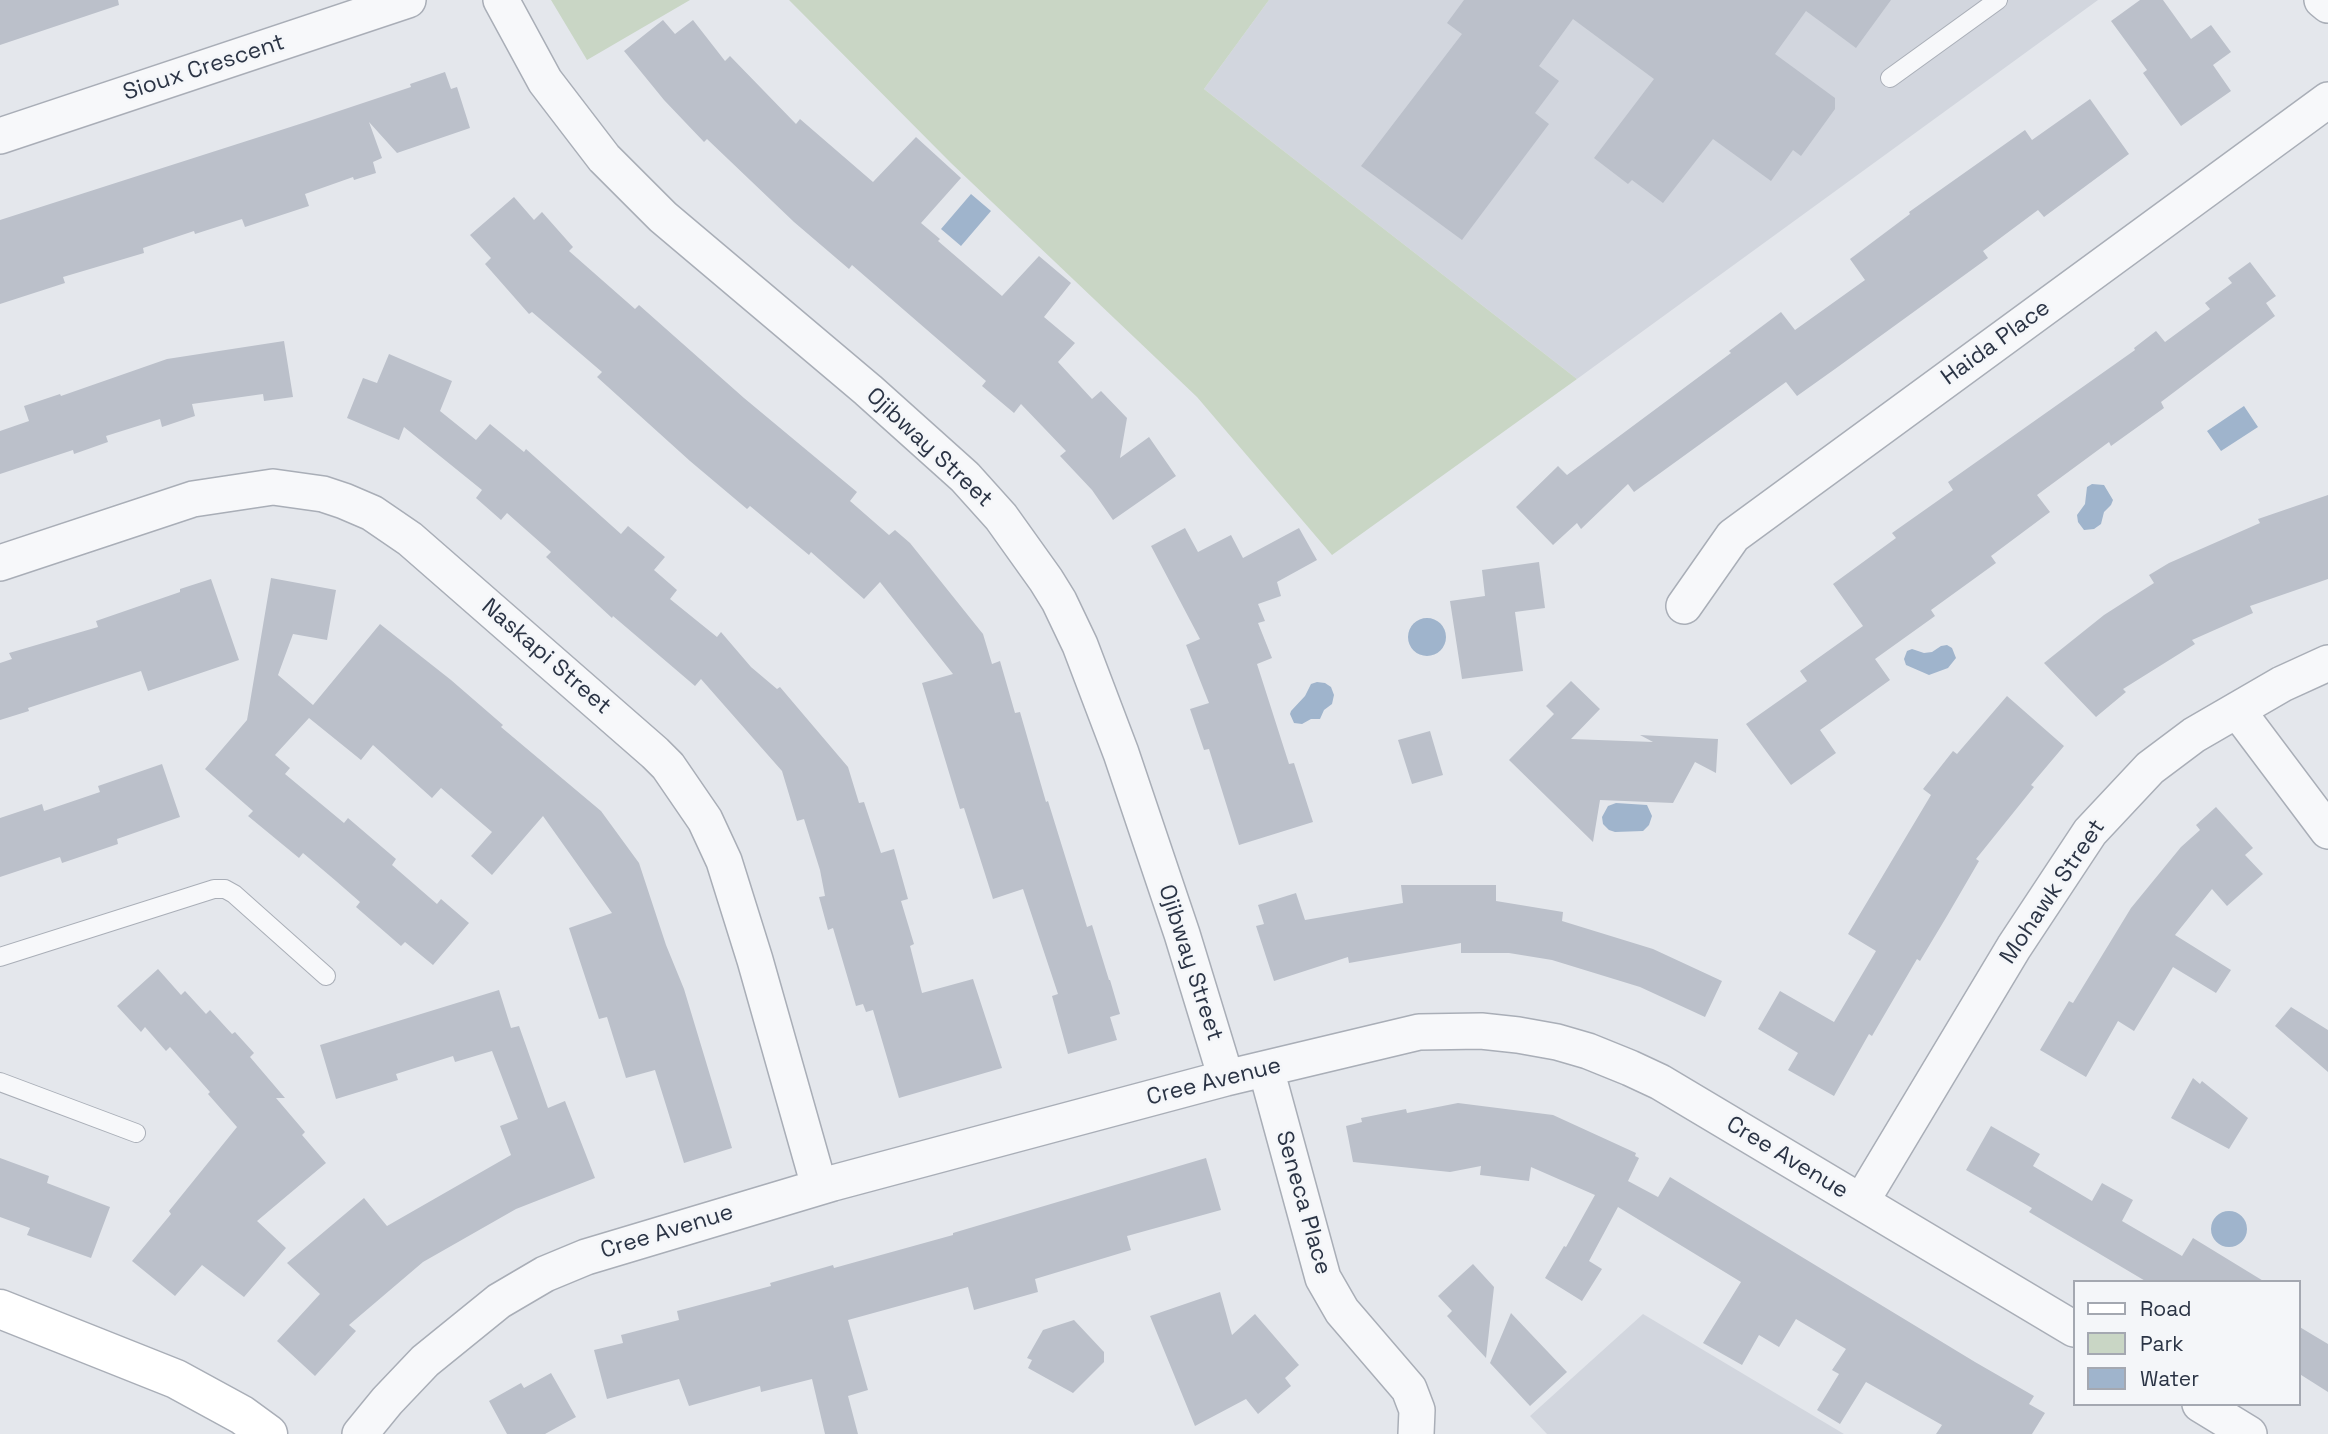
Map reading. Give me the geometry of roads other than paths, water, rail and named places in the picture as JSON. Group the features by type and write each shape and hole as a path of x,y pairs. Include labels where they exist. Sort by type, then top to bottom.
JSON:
{"main road":[{"path":"0,1309 167,1375 231,1408 268,1434"}],"street":[{"name":"Sioux Crescent","path":"0,136 408,0"},
{"name":"Ojibway Street","path":"501,0 545,81 604,158 663,217 868,390 965,477 1001,517 1046,580 1080,645 1117,743 1182,934 1226,1078"},
{"path":"2322,0 2328,5"},
{"name":"Haida Place","path":"1684,606 1733,536 2328,100"},
{"name":"Naskapi Street","path":"0,564 193,499 273,487 323,494 344,501 372,513 410,539 655,753 687,791 705,820 724,861 768,1003 819,1186"},
{"name":"Mohawk Street","path":"1861,1202 2014,947 2090,832 2150,768 2194,735 2281,684 2328,663"},
{"path":"2237,710 2328,831"},
{"name":"Cree Avenue","path":"360,1434 425,1362 499,1301 541,1276 598,1253 819,1186 1226,1078 1419,1032 1481,1031 1557,1042 1598,1054 1660,1082 2072,1328"},
{"name":"Seneca Place","path":"1266,1069 1323,1278 1342,1311 1409,1389 1418,1410 1416,1434"},
{"path":"2203,1406 2249,1434"}],"lane":[{"path":"1890,78 1998,0"},
{"path":"0,957 214,889 225,889 326,976"},
{"path":"0,1082 136,1133"}],"water":[{"path":"971,194 991,211 961,246 941,229"},
{"path":"2244,406 2258,427 2221,451 2207,431"},
{"path":"2092,484 2104,485 2113,500 2104,512 2101,524 2094,529 2084,530 2077,515 2085,504 2087,487"},
{"path":"1427,618 1441,623 1446,637 1441,651 1427,656 1413,651 1408,637 1413,623"},
{"path":"1947,645 1952,648 1956,658 1948,668 1929,675 1906,665 1904,659 1907,651 1912,649 1924,653 1932,652"},
{"path":"1317,682 1331,687 1334,695 1332,704 1324,710 1320,719 1311,719 1302,724 1294,723 1291,711 1305,696 1311,684"},
{"path":"1616,803 1647,805 1652,816 1649,825 1643,831 1609,830 1603,824 1602,817 1608,806"},
{"path":"2229,1211 2242,1216 2247,1229 2242,1242 2229,1247 2216,1242 2211,1229 2216,1216"}]}
